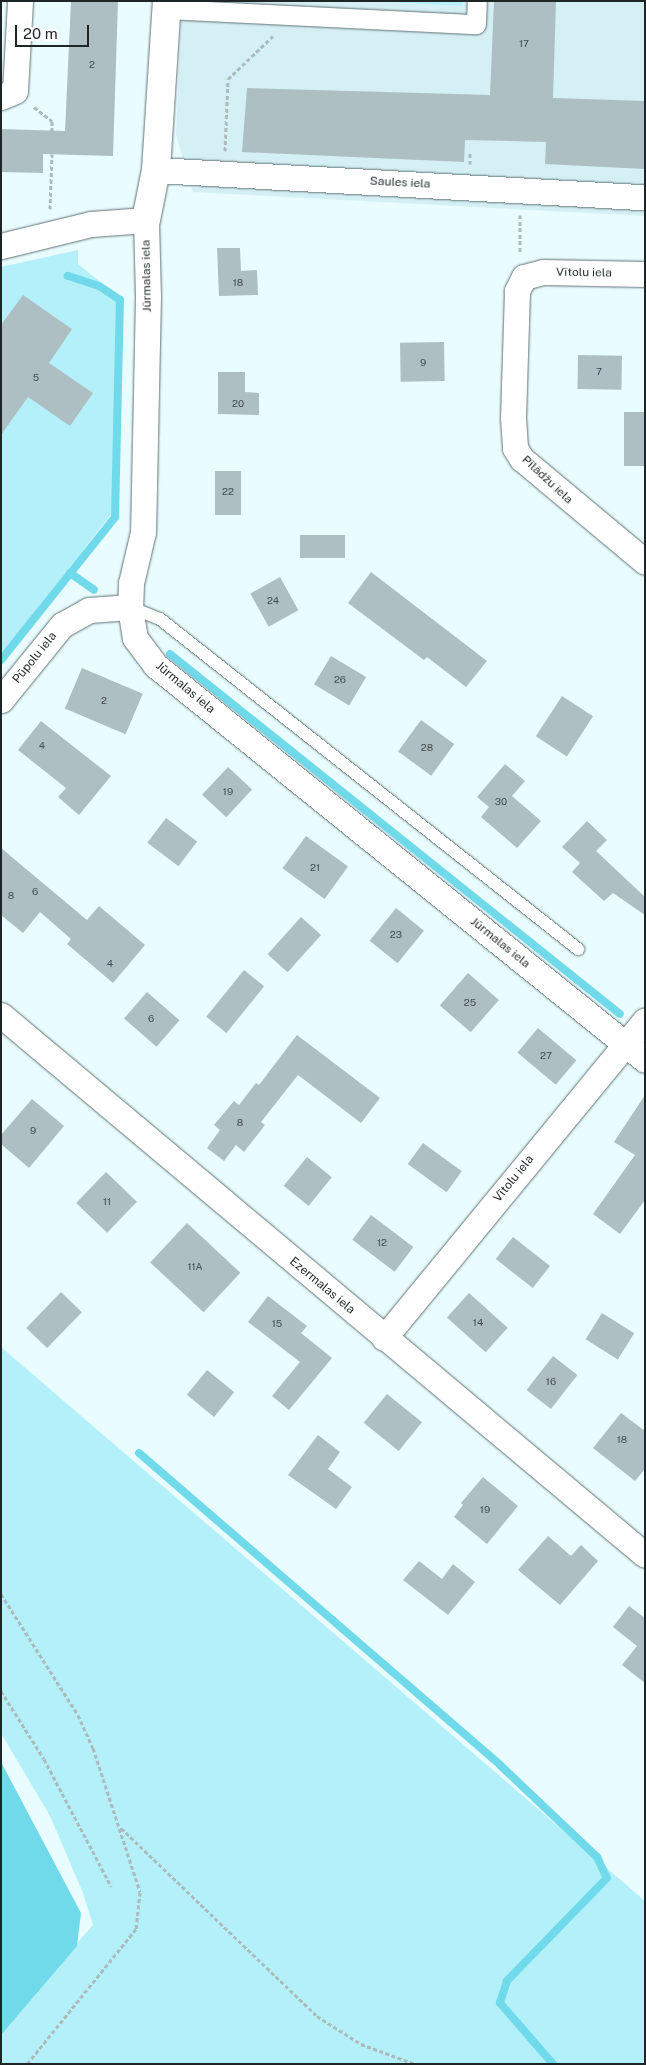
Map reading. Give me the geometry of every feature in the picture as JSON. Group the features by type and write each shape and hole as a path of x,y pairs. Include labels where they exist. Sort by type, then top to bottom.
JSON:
{"street":[{"path":"8,94 20,1"},
{"path":"166,5 296,15 476,24 476,1"},
{"name":"Jūrmalas iela","path":"166,5 156,170 146,220 148,296 143,532 131,583 130,608 136,638 155,665 645,1060"},
{"name":"Saules iela","path":"156,170 645,197"},
{"path":"1,246 91,224 146,220"},
{"name":"Vītolu iela","path":"524,277 543,272 645,274"},
{"name":"Pīlādžu iela","path":"524,277 517,291 515,448 522,460 569,501 645,562"},
{"name":"Pūpolu iela","path":"1,700 62,625 89,610 130,608"},
{"name":"Ezermalas iela","path":"1,1015 645,1555"},
{"name":"Vītolu iela","path":"384,1338 645,1020"}],"lane":[{"path":"130,608 160,619 578,949"}],"path":[{"path":"223,174 228,78 296,15"},
{"path":"8,94 52,121 52,135"},
{"path":"50,217 52,154"},
{"path":"520,190 521,262 524,277"},
{"path":"1,1594 78,1715 119,1826 140,1892 136,1929 27,2064"},
{"path":"1,1691 44,1759 111,1886"},
{"path":"119,1826 317,2016 362,2044 415,2064"}],"shaded area":[{"path":"182,1 645,1 645,216 193,192 176,135"},
{"path":"373,1 462,1 462,6"},
{"path":"78,250 78,264 115,294 123,307 112,513 1,655 1,267"},
{"path":"1,1347 645,1901 645,2064 1,2064 1,2029 93,1925 83,1893 50,1816 1,1733"},
{"path":"1,1762 81,1913 77,1946 1,2035"}],"building":[{"path":"71,1 118,1 113,156 43,154 43,173 1,172 1,129 65,131"},
{"path":"494,1 556,1 553,98 645,101 645,169 545,164 546,142 465,140 464,162 242,152 247,88 490,95"},
{"path":"217,248 240,248 241,271 257,270 258,295 219,296"},
{"path":"23,295 72,329 49,363 93,393 70,426 28,397 1,435 1,325"},
{"path":"444,342 445,381 401,382 400,343"},
{"path":"578,355 622,356 621,390 577,389"},
{"path":"218,372 245,372 245,392 259,393 259,415 218,414"},
{"path":"624,412 645,412 645,466 624,466"},
{"path":"215,471 241,471 241,515 215,515"},
{"path":"300,535 345,535 345,558 300,558"},
{"path":"371,572 487,661 466,687 427,657 424,660 348,603"},
{"path":"280,577 298,610 269,627 250,593"},
{"path":"331,656 366,677 349,705 314,684"},
{"path":"82,668 143,694 126,734 65,709"},
{"path":"562,696 593,716 567,756 536,736"},
{"path":"421,720 454,744 431,776 398,752"},
{"path":"41,721 111,776 79,815 58,797 66,788 18,750"},
{"path":"505,764 525,781 512,796 541,821 517,848 481,817 489,807 477,797"},
{"path":"228,767 252,790 226,817 202,795"},
{"path":"166,818 197,841 178,866 147,843"},
{"path":"587,821 607,840 596,851 645,897 645,915 613,893 604,901 572,872 580,863 562,847"},
{"path":"306,836 348,867 325,899 282,868"},
{"path":"1,848 87,920 99,906 145,945 113,983 67,944 71,939 40,912 23,933 1,915"},
{"path":"396,908 424,931 398,963 370,941"},
{"path":"301,917 321,935 288,972 268,954"},
{"path":"244,970 264,986 226,1033 206,1017"},
{"path":"468,973 499,1000 471,1032 440,1005"},
{"path":"147,992 179,1020 156,1047 124,1018"},
{"path":"538,1028 576,1060 556,1085 517,1053"},
{"path":"297,1035 380,1098 361,1123 298,1075 261,1122 265,1125 244,1152 236,1145 224,1161 207,1148 220,1130 214,1125 234,1101 239,1105 256,1083 259,1085"},
{"path":"645,1095 645,1200 620,1234 593,1214 635,1155 614,1142"},
{"path":"32,1099 64,1126 29,1168 1,1144 1,1135"},
{"path":"423,1143 462,1171 447,1192 408,1164"},
{"path":"307,1157 332,1177 309,1206 284,1186"},
{"path":"106,1172 137,1202 107,1233 76,1203"},
{"path":"371,1215 413,1247 395,1272 352,1240"},
{"path":"187,1223 240,1273 204,1312 150,1262"},
{"path":"513,1237 550,1266 533,1288 496,1259"},
{"path":"61,1292 82,1312 47,1348 26,1328"},
{"path":"469,1293 508,1328 486,1352 447,1318"},
{"path":"268,1296 307,1326 301,1333 332,1358 289,1410 272,1396 300,1362 248,1322"},
{"path":"602,1313 634,1333 618,1359 586,1339"},
{"path":"553,1356 577,1375 551,1409 527,1390"},
{"path":"207,1370 234,1392 214,1417 187,1395"},
{"path":"387,1394 422,1422 399,1451 364,1423"},
{"path":"621,1413 645,1431 645,1469 635,1481 593,1448"},
{"path":"318,1435 340,1452 328,1469 352,1487 336,1509 288,1475"},
{"path":"483,1477 518,1506 487,1544 454,1517 463,1505 461,1503"},
{"path":"548,1536 571,1556 581,1545 598,1561 560,1605 518,1570"},
{"path":"419,1561 442,1579 453,1564 475,1582 448,1615 403,1580"},
{"path":"629,1606 645,1618 645,1683 622,1665 637,1646 613,1627"}],"waterway":[{"path":"1,660 115,517 120,300 99,286 68,276"},
{"path":"70,573 94,590"},
{"path":"170,654 620,1014"},
{"path":"139,1453 500,1765 597,1857 607,1878 507,1981 500,2003 553,2064"}]}
